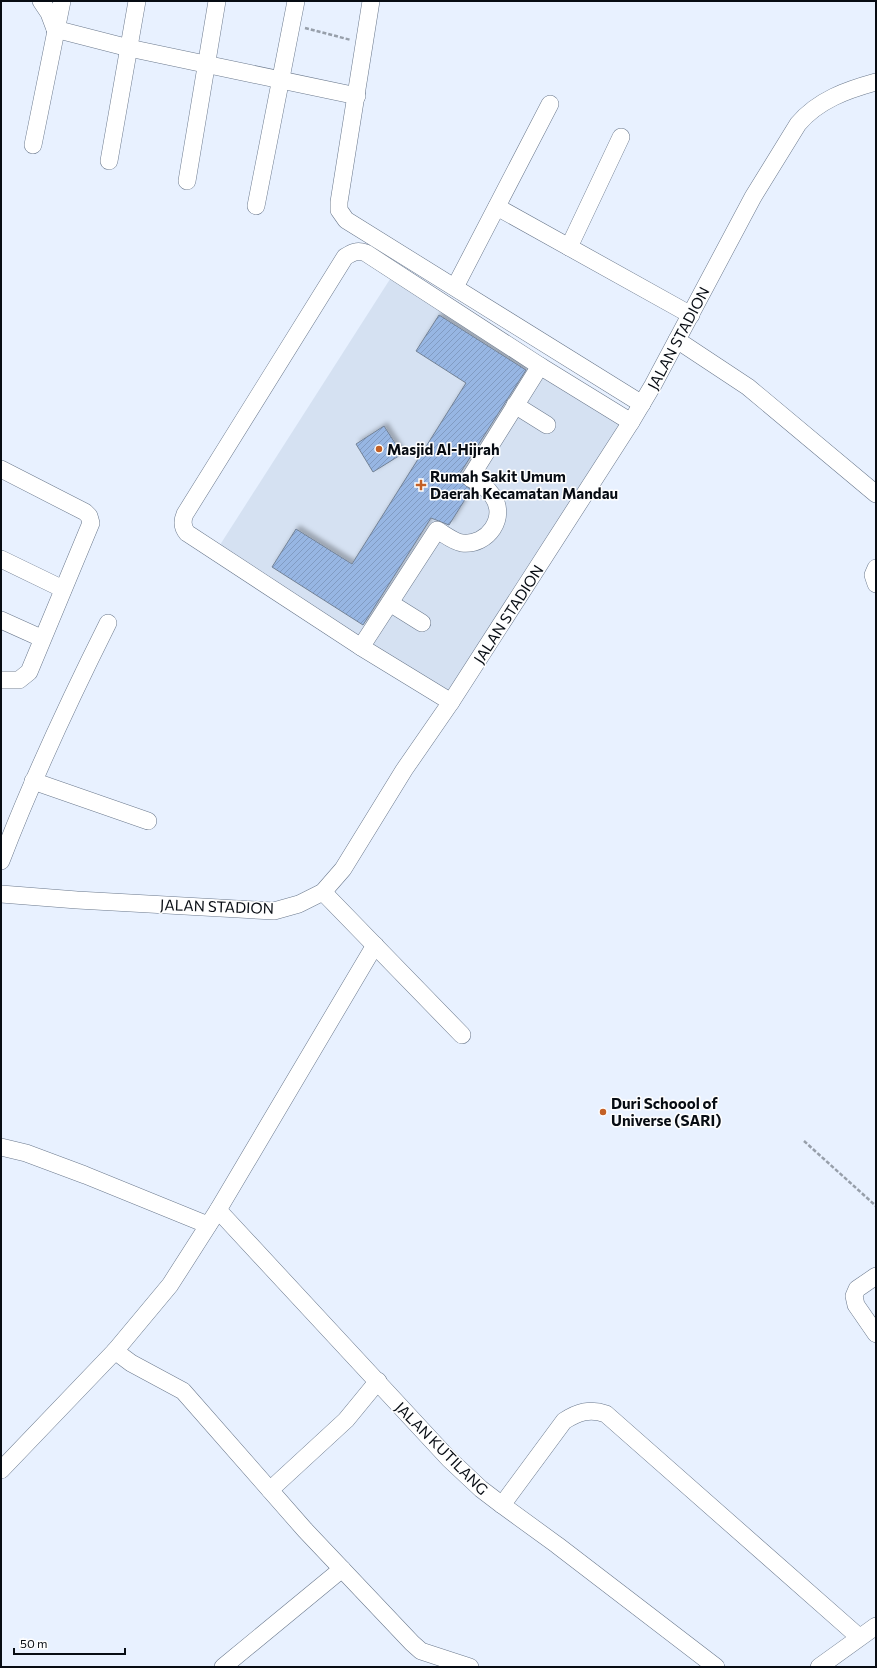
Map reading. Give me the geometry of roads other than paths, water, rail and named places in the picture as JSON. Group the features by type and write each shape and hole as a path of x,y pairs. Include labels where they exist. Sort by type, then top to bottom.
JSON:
{"street":[{"path":"41,1 49,14 55,29"},
{"path":"33,144 55,29 62,1"},
{"path":"110,161 137,1"},
{"path":"187,181 217,1"},
{"path":"256,206 296,1"},
{"path":"371,1 363,43 357,96 339,202 339,210 342,215 346,220 642,404"},
{"path":"55,29 129,48 357,96"},
{"name":"JALAN STADION","path":"1,894 77,900 274,911 299,904 322,892 343,869 404,770 451,702 631,422 691,314 752,197 798,124 806,114 820,103 876,82"},
{"path":"455,287 550,104"},
{"path":"569,247 621,137"},
{"path":"497,207 691,314"},
{"path":"451,702 361,647 183,529 184,514 345,257 359,250 366,253 540,366 631,422"},
{"path":"677,340 748,387 876,494"},
{"path":"361,647 437,530 461,543 481,540 495,525 498,516 493,496 487,488 470,478 540,366"},
{"path":"515,405 547,426"},
{"path":"1,469 85,512 89,516 91,524 41,638 29,672 25,677 19,680 1,680"},
{"path":"1,559 63,589"},
{"path":"876,568 873,575 876,584"},
{"path":"390,603 422,623"},
{"path":"1,620 41,638"},
{"path":"1,861 33,781 87,664 108,623"},
{"path":"33,781 148,821"},
{"path":"322,892 376,945 462,1035"},
{"path":"1,1470 115,1351 170,1285 218,1210 376,945"},
{"path":"1,1147 26,1153 85,1175 208,1225"},
{"name":"JALAN KUTILANG","path":"218,1210 449,1459 481,1489 557,1545 716,1667"},
{"path":"876,1276 857,1289 854,1296 856,1305 876,1334"},
{"path":"115,1351 131,1363 183,1391 270,1490 412,1643 421,1651 470,1667"},
{"path":"270,1490 346,1420 378,1381"},
{"path":"502,1505 564,1421 576,1413 596,1410 606,1414 859,1637"},
{"path":"223,1667 342,1569"},
{"path":"819,1667 876,1626"}],"place":[{"name":"Masjid Al-Hijrah","path":"379,449"},
{"name":"Rumah Sakit Umum Daerah Kecamatan Mandau","path":"421,485"},
{"name":"Duri Schoool of Universe (SARI)","path":"603,1112"}]}
